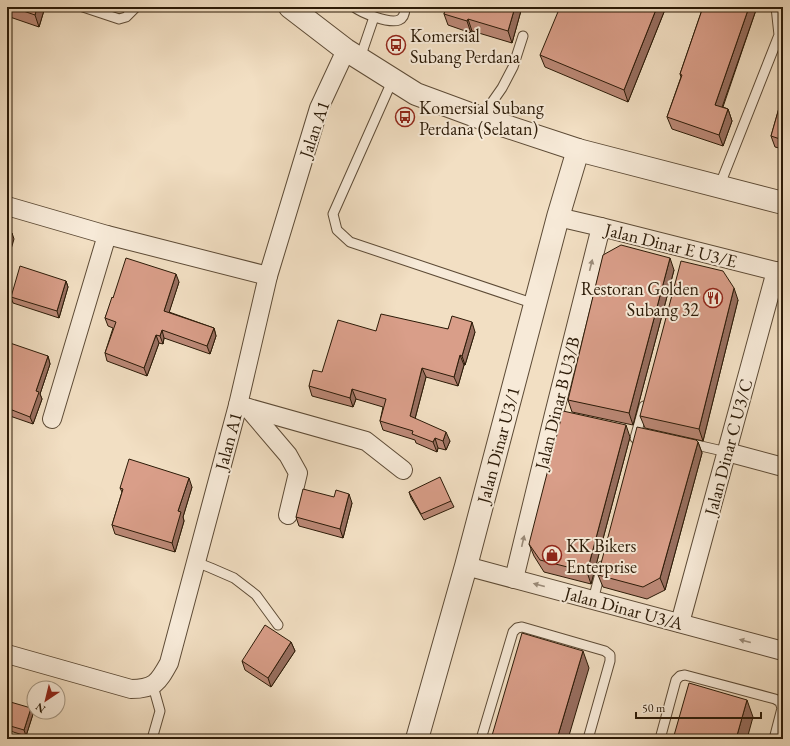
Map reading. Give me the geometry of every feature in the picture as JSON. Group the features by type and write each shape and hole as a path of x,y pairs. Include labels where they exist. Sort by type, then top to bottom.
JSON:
{"street":[{"path":"290,7 353,54 416,94 481,118 578,150 783,203"},
{"name":"Jalan A1","path":"153,686 161,677 169,663 196,562 243,406 268,276 319,108 353,54"},
{"name":"Jalan Dinar U3/1","path":"417,739 466,566 558,217 578,150"},
{"path":"7,206 107,235 268,276"},
{"name":"Jalan Dinar E U3/E","path":"558,217 601,227 685,252 779,272"},
{"name":"Jalan Dinar B U3/B","path":"514,579 557,414 601,227"},
{"path":"52,419 107,235"},
{"name":"Jalan Dinar C U3/C","path":"680,623 779,272"},
{"path":"243,406 366,441 404,470"},
{"path":"243,406 288,455 298,473 288,515"},
{"path":"727,452 783,467"},
{"name":"Jalan Dinar U3/A","path":"466,566 783,651"},
{"path":"7,654 131,689 141,689 153,686"}],"lane":[{"path":"83,7 119,19 126,18 136,7"},
{"path":"354,7 374,17 393,21 398,21 403,18 405,7"},
{"path":"719,187 781,33 776,7"},
{"path":"353,54 374,17"},
{"path":"481,118 502,88 513,67 523,36"},
{"path":"393,79 333,214 337,230 350,242 535,304"},
{"path":"633,447 647,394"},
{"path":"682,442 727,452"},
{"path":"593,600 605,554"},
{"path":"196,562 234,578 256,595 278,625"},
{"path":"482,739 513,632 516,628 522,627 605,652 610,655 610,661 588,739"},
{"path":"660,739 676,680 680,676 685,675 775,699 780,702 782,708 774,739"},
{"path":"152,739 160,711 153,686"}],"building":[{"path":"12,7 37,7 35,15"},
{"path":"446,7 515,7 508,31 468,19 467,21 444,14"},
{"path":"560,7 657,7 624,90 540,55"},
{"path":"703,7 749,7 715,105 728,109 719,135 667,117"},
{"path":"783,94 783,140 771,136"},
{"path":"7,231 12,233 7,249"},
{"path":"621,245 670,258 629,413 568,400 603,255"},
{"path":"126,258 176,274 164,311 214,328 207,346 162,330 160,336 156,335 144,368 105,353 116,322 105,318"},
{"path":"681,261 723,271 734,288 699,429 640,416"},
{"path":"20,266 66,281 57,311 11,297"},
{"path":"381,314 448,329 452,316 472,322 454,377 422,368 410,416 446,432 443,441 435,438 433,442 412,434 413,431 380,421 386,399 352,389 350,398 309,386 313,370 322,372 338,320 376,331"},
{"path":"10,343 48,356 36,391 39,392 30,417 7,408 7,351"},
{"path":"563,411 626,425 587,572 540,560 529,544"},
{"path":"637,427 696,440 698,442 660,578 643,587 598,575"},
{"path":"129,459 189,478 178,511 181,512 172,543 112,525 123,489 120,488"},
{"path":"440,477 451,501 421,514 409,492"},
{"path":"303,489 334,497 336,490 349,494 340,529 296,517"},
{"path":"265,625 291,642 268,678 242,661"},
{"path":"522,633 583,651 557,739 491,739"},
{"path":"689,683 747,700 736,739 673,739"},
{"path":"7,701 26,707 27,720 24,730 7,725"}],"place":[{"name":"Komersial Subang Perdana","path":"396,45"},
{"name":"Komersial Subang Perdana (Selatan)","path":"405,117"},
{"name":"Restoran Golden Subang 32","path":"713,298"},
{"name":"KK Bikers Enterprise","path":"552,555"}]}
